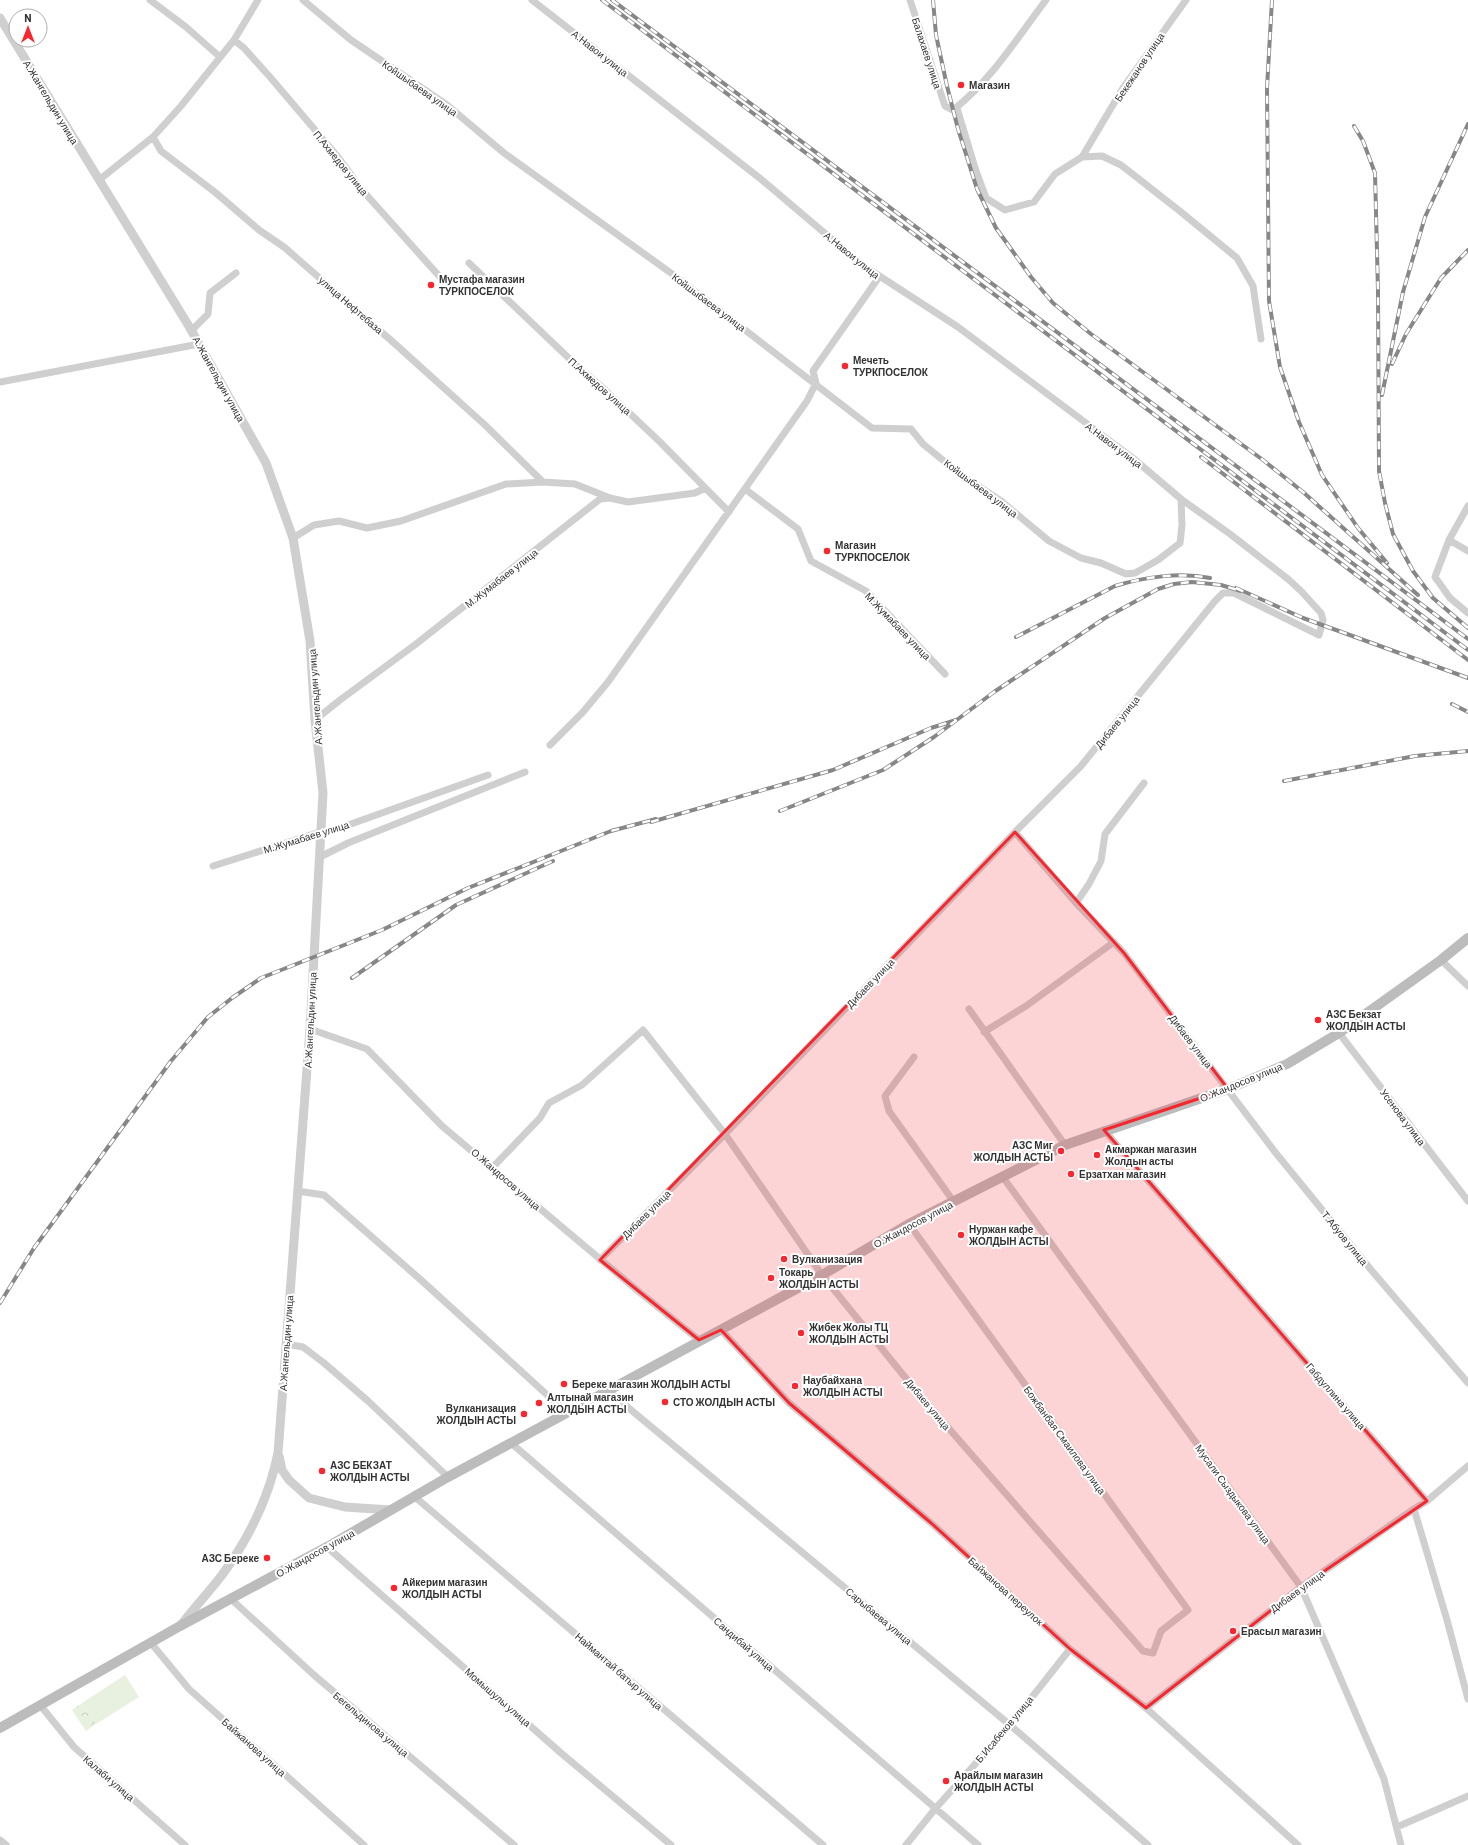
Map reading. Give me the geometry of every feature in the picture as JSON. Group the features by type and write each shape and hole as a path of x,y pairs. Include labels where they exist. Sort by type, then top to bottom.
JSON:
{"main road":[{"name":"О.Жандосов улица","path":"0,1728 180,1626 327,1547 448,1477 699,1340 721,1330 822,1275 909,1224 1002,1176 1065,1145 1104,1130 1170,1110 1228,1089 1287,1064 1339,1033 1441,960 1468,938"}],"street":[{"path":"150,0 186,27 220,57"},
{"path":"98,180 153,137 181,106 234,40 258,0"},
{"name":"Койшыбаева улица","path":"303,0 351,40 447,105 504,153 675,276 872,428 911,429 923,444 960,474 1001,501 1049,541 1081,558 1101,562 1126,574 1135,573 1143,570 1180,543 1182,525 1181,499"},
{"name":"А.Навои улица","path":"532,0 762,180 861,264 958,328 1134,459 1181,499 1288,578 1315,604 1322,613 1324,620 1319,635 1234,593 1223,594 1212,605"},
{"name":"Балахаев улица","path":"910,0 945,106 953,110 957,108"},
{"path":"957,108 968,99 986,79 1046,0"},
{"name":"Бекежанов улица","path":"957,108 975,168 986,198 1005,210 1034,202 1055,174 1082,157 1123,88 1186,0"},
{"name":"А.Жангельдин улица","path":"0,18 98,180 192,330 266,463 293,538 310,641 323,793 310,1029 278,1453"},
{"name":"П.Ахмедов улица","path":"234,40 244,48 270,77 338,157 363,191 448,286"},
{"name":"улица Нефтебаза","path":"153,137 161,151 216,192 259,230 284,247 394,343 485,425 543,482"},
{"name":"Бекежанов улица","path":"1082,157 1102,156 1121,165 1237,258 1254,286 1261,339"},
{"name":"П.Ахмедов улица","path":"469,263 576,365 604,389 660,442 729,512"},
{"path":"192,330 208,314 210,293 236,273"},
{"path":"550,745 583,712 608,682 729,512 807,401 816,384 812,370 879,277"},
{"path":"0,382 199,344"},
{"path":"293,538 314,525 339,522 367,528 401,521 506,484 543,482 575,484 610,498 628,502 695,493 705,488"},
{"name":"М.Жумабаев улица","path":"745,489 798,529 811,561 866,591 945,674"},
{"name":"М.Жумабаев улица","path":"316,720 422,640 600,499 610,498"},
{"path":"1468,506 1449,540 1435,577 1450,598 1468,613"},
{"path":"1449,540 1468,551"},
{"name":"Дибаев улица","path":"600,1260 725,1134 1015,832 1081,766 1212,605"},
{"name":"М.Жумабаев улица","path":"320,857 348,843 525,772"},
{"name":"М.Жумабаев улица","path":"213,866 320,832 337,829 488,775"},
{"path":"1076,903 1101,860 1106,834 1144,784"},
{"name":"Дибаев улица","path":"1015,832 1076,903 1114,942 1228,1089"},
{"path":"984,1032 1026,1006 1114,942"},
{"path":"1441,960 1468,986"},
{"path":"969,1009 1065,1145"},
{"name":"О.Жандосов улица","path":"310,1029 367,1049 442,1126 493,1167 600,1260 699,1340"},
{"name":"Дибаев улица","path":"493,1167 540,1118 549,1103 582,1084 643,1030 725,1134 822,1275 917,1392 1014,1506 1093,1592 1143,1651 1153,1653"},
{"name":"Усенова улица","path":"1339,1033 1468,1202"},
{"path":"914,1057 885,1096 889,1111 954,1202"},
{"name":"Т.Абуов улица","path":"1228,1089 1274,1152 1372,1271 1468,1383"},
{"name":"Габдуллина улица","path":"1104,1130 1427,1501"},
{"name":"Мусали Сыздыкова улица","path":"1002,1176 1301,1587 1384,1779 1401,1845"},
{"path":"297,1191 324,1195 421,1280 567,1413"},
{"name":"Божбанбая Смаилова улица","path":"909,1224 1188,1610 1161,1631 1153,1653"},
{"name":"Байжанова переулок","path":"721,1330 789,1402 931,1522 1070,1649 1146,1708 1298,1845"},
{"path":"286,1344 303,1347 324,1363 368,1401 448,1477"},
{"name":"Сарыбаева улица","path":"607,1390 1010,1725 1148,1845"},
{"name":"Сандибай улица","path":"511,1443 978,1845"},
{"path":"278,1453 282,1470 289,1480 309,1498 345,1507 391,1510"},
{"path":"180,1626 222,1575 245,1539 261,1508 273,1479 278,1453"},
{"path":"1468,1466 1427,1501 1414,1509 1447,1620 1468,1699"},
{"name":"Наймантай батыр улица","path":"415,1497 824,1845"},
{"name":"Дибаев улица","path":"1146,1708 1301,1587 1414,1509"},
{"name":"Момышулы улица","path":"327,1547 561,1753 671,1845"},
{"name":"Бегельдинова улица","path":"231,1599 314,1675 514,1845"},
{"name":"Байжанова улица","path":"151,1643 189,1689 364,1845"},
{"name":"Б.Исабеков улица","path":"906,1845 935,1809 1010,1725 1070,1649"},
{"name":"Калаби улица","path":"40,1705 74,1748 185,1845"},
{"path":"1397,1827 1468,1796"},
{"path":"0,1840 6,1845"}],"highlighted area":[{"path":"1015,832 1124,953 1228,1089 1104,1130 1427,1501 1301,1587 1146,1708 1070,1649 931,1523 789,1403 721,1330 699,1340 600,1260"}],"green space":[{"path":"125,1675 139,1697 96,1724 82,1703"},
{"path":"82,1703 96,1724 86,1731 72,1710"}],"railway":[{"path":"602,0 1468,650"},
{"path":"612,0 1468,639"},
{"path":"933,0 936,35 947,86 958,129 977,189 996,228 1031,277 1053,303 1091,334 1263,460 1303,492 1418,595"},
{"path":"1272,0 1267,88 1269,301 1280,367 1299,422 1322,475 1358,528 1387,563"},
{"path":"1382,395 1403,292 1425,217 1468,124"},
{"path":"1354,126 1363,141 1375,173 1378,291 1379,471 1385,503 1393,534 1413,571 1433,598 1468,628"},
{"path":"1392,364 1406,334 1441,278 1468,250"},
{"path":"1201,457 1468,660"},
{"path":"1016,637 1115,586 1162,576 1187,575 1210,578"},
{"path":"780,811 883,770 934,737 994,692 1105,618 1158,589 1174,584 1192,582 1221,585 1241,591"},
{"path":"1236,588 1303,618 1468,678"},
{"path":"1452,704 1468,712"},
{"path":"651,822 833,770 931,728 956,720"},
{"path":"1284,781 1415,756 1468,751"},
{"path":"0,1303 34,1248 171,1061 208,1017 232,998 261,978 382,930 468,888 611,831 656,819"},
{"path":"352,978 456,905 553,861"}],"place":[{"name":"Магазин","path":"961,85"},
{"name":"Мустафа магазин ТУРКПОСЕЛОК","path":"431,285"},
{"name":"Мечеть ТУРКПОСЕЛОК","path":"845,366"},
{"name":"Магазин ТУРКПОСЕЛОК","path":"827,551"},
{"name":"АЗС Бекзат ЖОЛДЫН АСТЫ","path":"1318,1020"},
{"name":"АЗС Миг ЖОЛДЫН АСТЫ","path":"1061,1151"},
{"name":"Акмаржан магазин Жолдын асты","path":"1097,1155"},
{"name":"Ерзатхан магазин","path":"1071,1174"},
{"name":"Нуржан кафе ЖОЛДЫН АСТЫ","path":"961,1235"},
{"name":"Вулканизация","path":"784,1259"},
{"name":"Токарь ЖОЛДЫН АСТЫ","path":"771,1278"},
{"name":"Жибек Жолы ТЦ ЖОЛДЫН АСТЫ","path":"801,1333"},
{"name":"Береке магазин ЖОЛДЫН АСТЫ","path":"564,1384"},
{"name":"Наубайхана ЖОЛДЫН АСТЫ","path":"795,1386"},
{"name":"СТО ЖОЛДЫН АСТЫ","path":"665,1402"},
{"name":"Алтынай магазин ЖОЛДЫН АСТЫ","path":"539,1403"},
{"name":"Вулканизация ЖОЛДЫН АСТЫ","path":"524,1414"},
{"name":"АЗС БЕКЗАТ ЖОЛДЫН АСТЫ","path":"322,1471"},
{"name":"АЗС Береке","path":"267,1558"},
{"name":"Айкерим магазин ЖОЛДЫН АСТЫ","path":"394,1588"},
{"name":"Ерасыл магазин","path":"1233,1631"},
{"name":"Арайлым магазин ЖОЛДЫН АСТЫ","path":"946,1781"}]}
